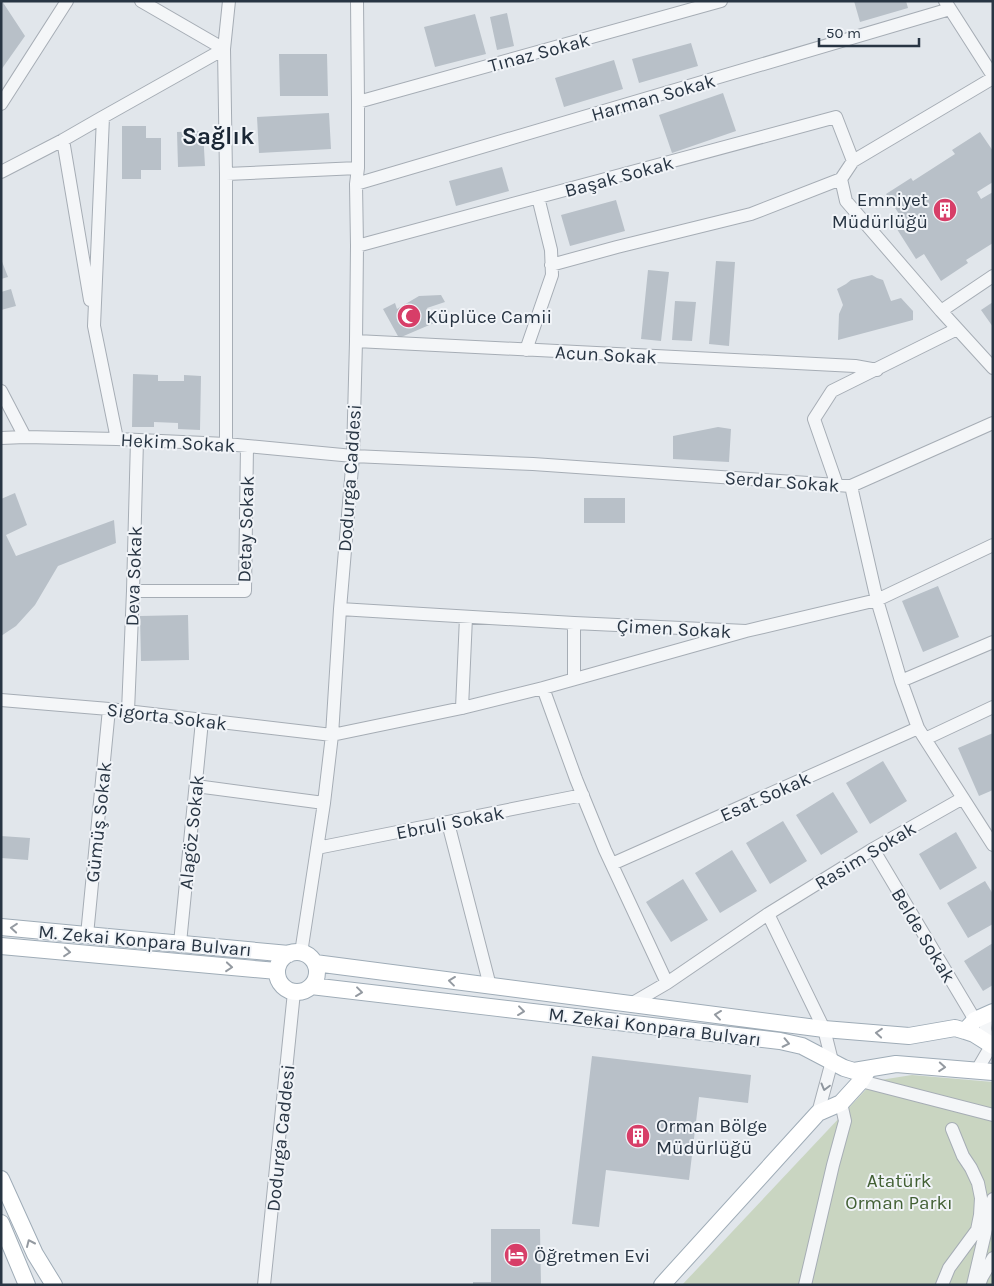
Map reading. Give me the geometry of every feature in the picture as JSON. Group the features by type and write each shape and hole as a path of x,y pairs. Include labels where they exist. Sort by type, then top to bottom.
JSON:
{"main road":[{"name":"M. Zekai Konpara Bulvarı","path":"1,927 295,954"},
{"name":"M. Zekai Konpara Bulvarı","path":"1,946 277,971"},
{"path":"295,954 305,954 315,963 316,977 311,986 304,991 294,992 281,984 277,971 281,960 295,954"},
{"name":"M. Zekai Konpara Bulvarı","path":"315,963 824,1028 909,1036 955,1028 981,1019"},
{"name":"M. Zekai Konpara Bulvarı","path":"311,986 780,1041 802,1046 844,1068 864,1075 896,1064 985,1071"},
{"path":"981,1019 974,1034 992,1046"},
{"path":"662,1285 818,1113 841,1103 864,1075"},
{"path":"1,1179 35,1254 54,1285"},
{"path":"3,1230 27,1285"}],"street":[{"path":"1,104 67,1"},
{"path":"141,1 224,49"},
{"path":"226,444 224,49 229,1"},
{"name":"Dodurga Caddesi","path":"295,954 317,848 332,735 340,609 354,456 356,184 358,168 357,1"},
{"name":"Tınaz Sokak","path":"358,102 721,1"},
{"path":"551,265 751,214 841,179 853,161 993,77 947,5"},
{"name":"Harman Sokak","path":"356,184 947,5"},
{"path":"1,172 63,140 224,49"},
{"path":"94,326 103,117"},
{"name":"Başak Sokak","path":"357,246 836,117 853,161"},
{"path":"63,140 94,326 117,439"},
{"path":"226,174 358,168"},
{"path":"841,179 846,201 993,368"},
{"path":"526,350 552,275 551,250 538,198"},
{"path":"941,311 993,276"},
{"path":"837,485 814,419 832,391 957,329"},
{"name":"Acun Sokak","path":"356,341 855,366 877,370"},
{"path":"1,392 5,406 25,437"},
{"path":"851,486 993,423"},
{"name":"Hekim Sokak","path":"1,438 117,439 226,444 354,456"},
{"name":"Deva Sokak","path":"128,711 137,440"},
{"name":"Detay Sokak","path":"133,591 245,591 247,446"},
{"name":"Serdar Sokak","path":"354,456 534,464 851,486 877,600 901,682 922,734 993,845"},
{"name":"Çimen Sokak","path":"340,609 746,631 877,600 993,545"},
{"path":"462,708 466,617"},
{"path":"574,623 574,680"},
{"name":"Sigorta Sokak","path":"1,700 128,711 332,735 462,708 543,688 746,631"},
{"path":"901,682 993,642"},
{"path":"543,688 583,795 612,864 667,983"},
{"name":"Esat Sokak","path":"612,864 922,734 993,707"},
{"name":"Gümüş Sokak","path":"87,935 109,709"},
{"name":"Alagöz Sokak","path":"180,944 202,721"},
{"path":"196,786 324,802"},
{"name":"Ebruli Sokak","path":"317,848 583,795"},
{"name":"Rasim Sokak","path":"631,1004 667,983 768,914 873,849 963,798"},
{"path":"448,823 490,986"},
{"name":"Belde Sokak","path":"873,849 981,1019"},
{"path":"768,914 824,1028 832,1061 818,1113"},
{"name":"Dodurga Caddesi","path":"264,1285 294,992"},
{"path":"981,1019 985,1024 987,1036 992,1046 985,1071"},
{"path":"864,1075 993,1115"},
{"path":"805,1285 845,1121 841,1103"},
{"path":"942,1285 949,1268 977,1230 982,1198 978,1182 963,1156 952,1129"},
{"path":"973,1285 993,1199"},
{"path":"979,1285 993,1258"}],"green space":[{"name":"Atatürk Orman Parkı","path":"912,1075 993,1082 993,1285 682,1285 874,1081"}],"building":[{"path":"1,1 25,36 1,70"},
{"path":"854,1 906,1 908,8 860,22"},
{"path":"507,13 514,46 497,50 490,17"},
{"path":"475,14 486,54 435,67 424,27"},
{"path":"691,43 698,66 639,83 632,59"},
{"path":"279,54 327,54 328,96 280,96"},
{"path":"614,60 623,89 564,107 555,78"},
{"path":"723,93 736,131 672,153 659,115"},
{"path":"329,113 331,149 259,153 257,117"},
{"path":"122,126 146,126 146,138 161,138 161,170 141,170 141,179 122,179"},
{"path":"203,131 205,166 178,167 177,132"},
{"name":"Emniyet Müdürlüğü","path":"980,132 993,151 993,182 977,192 981,199 993,192 993,243 966,260 968,263 941,281 924,254 916,259 895,226 903,220 886,194 911,178 913,181 955,154 952,150"},
{"path":"502,167 509,191 456,206 449,181"},
{"path":"616,200 625,231 570,246 561,215"},
{"path":"1,259 8,277 1,279"},
{"path":"716,261 735,262 729,346 709,344"},
{"path":"648,270 669,272 661,341 641,339"},
{"path":"872,275 883,280 891,301 901,298 913,311 913,320 838,340 839,314 843,305 837,289 851,280"},
{"path":"11,289 16,306 1,310 1,292"},
{"name":"Küplüce Camii","path":"441,295 445,302 427,308 434,323 399,338 383,309 395,303 397,309 419,296"},
{"path":"675,301 696,302 692,341 672,340"},
{"path":"993,302 993,327 981,310"},
{"path":"133,374 158,375 158,381 184,381 184,375 201,376 200,430 178,429 178,423 154,422 154,427 132,427"},
{"path":"718,427 731,429 729,462 673,459 673,436"},
{"path":"15,493 27,525 6,535 16,556 114,520 116,543 58,566 35,605 16,626 1,636 1,499"},
{"path":"584,498 625,498 625,523 584,523"},
{"path":"938,586 959,637 923,652 902,601"},
{"path":"188,615 189,660 141,661 140,616"},
{"path":"993,733 993,790 979,796 958,748"},
{"path":"883,761 907,801 870,824 846,783"},
{"path":"833,792 858,832 821,855 796,815"},
{"path":"783,821 807,861 770,884 746,843"},
{"path":"956,832 977,868 940,890 919,854"},
{"path":"1,836 30,838 28,860 1,858"},
{"path":"732,850 757,891 720,913 695,873"},
{"path":"683,879 708,920 671,942 646,902"},
{"path":"985,881 993,894 993,924 968,938 947,903"},
{"path":"993,943 993,985 983,991 964,961"},
{"name":"Orman Bölge Müdürlüğü","path":"592,1056 751,1075 748,1103 699,1097 689,1180 606,1170 599,1227 572,1224"},
{"name":"Öğretmen Evi","path":"491,1229 540,1229 541,1285 473,1285 473,1282 491,1282"}],"place":[{"name":"Emniyet Müdürlüğü","path":"945,210"},
{"name":"Küplüce Camii","path":"409,316"},
{"name":"Orman Bölge Müdürlüğü","path":"638,1136"},
{"name":"Öğretmen Evi","path":"516,1255"}],"district":[{"name":"Sağlık","path":"218,136"}]}
